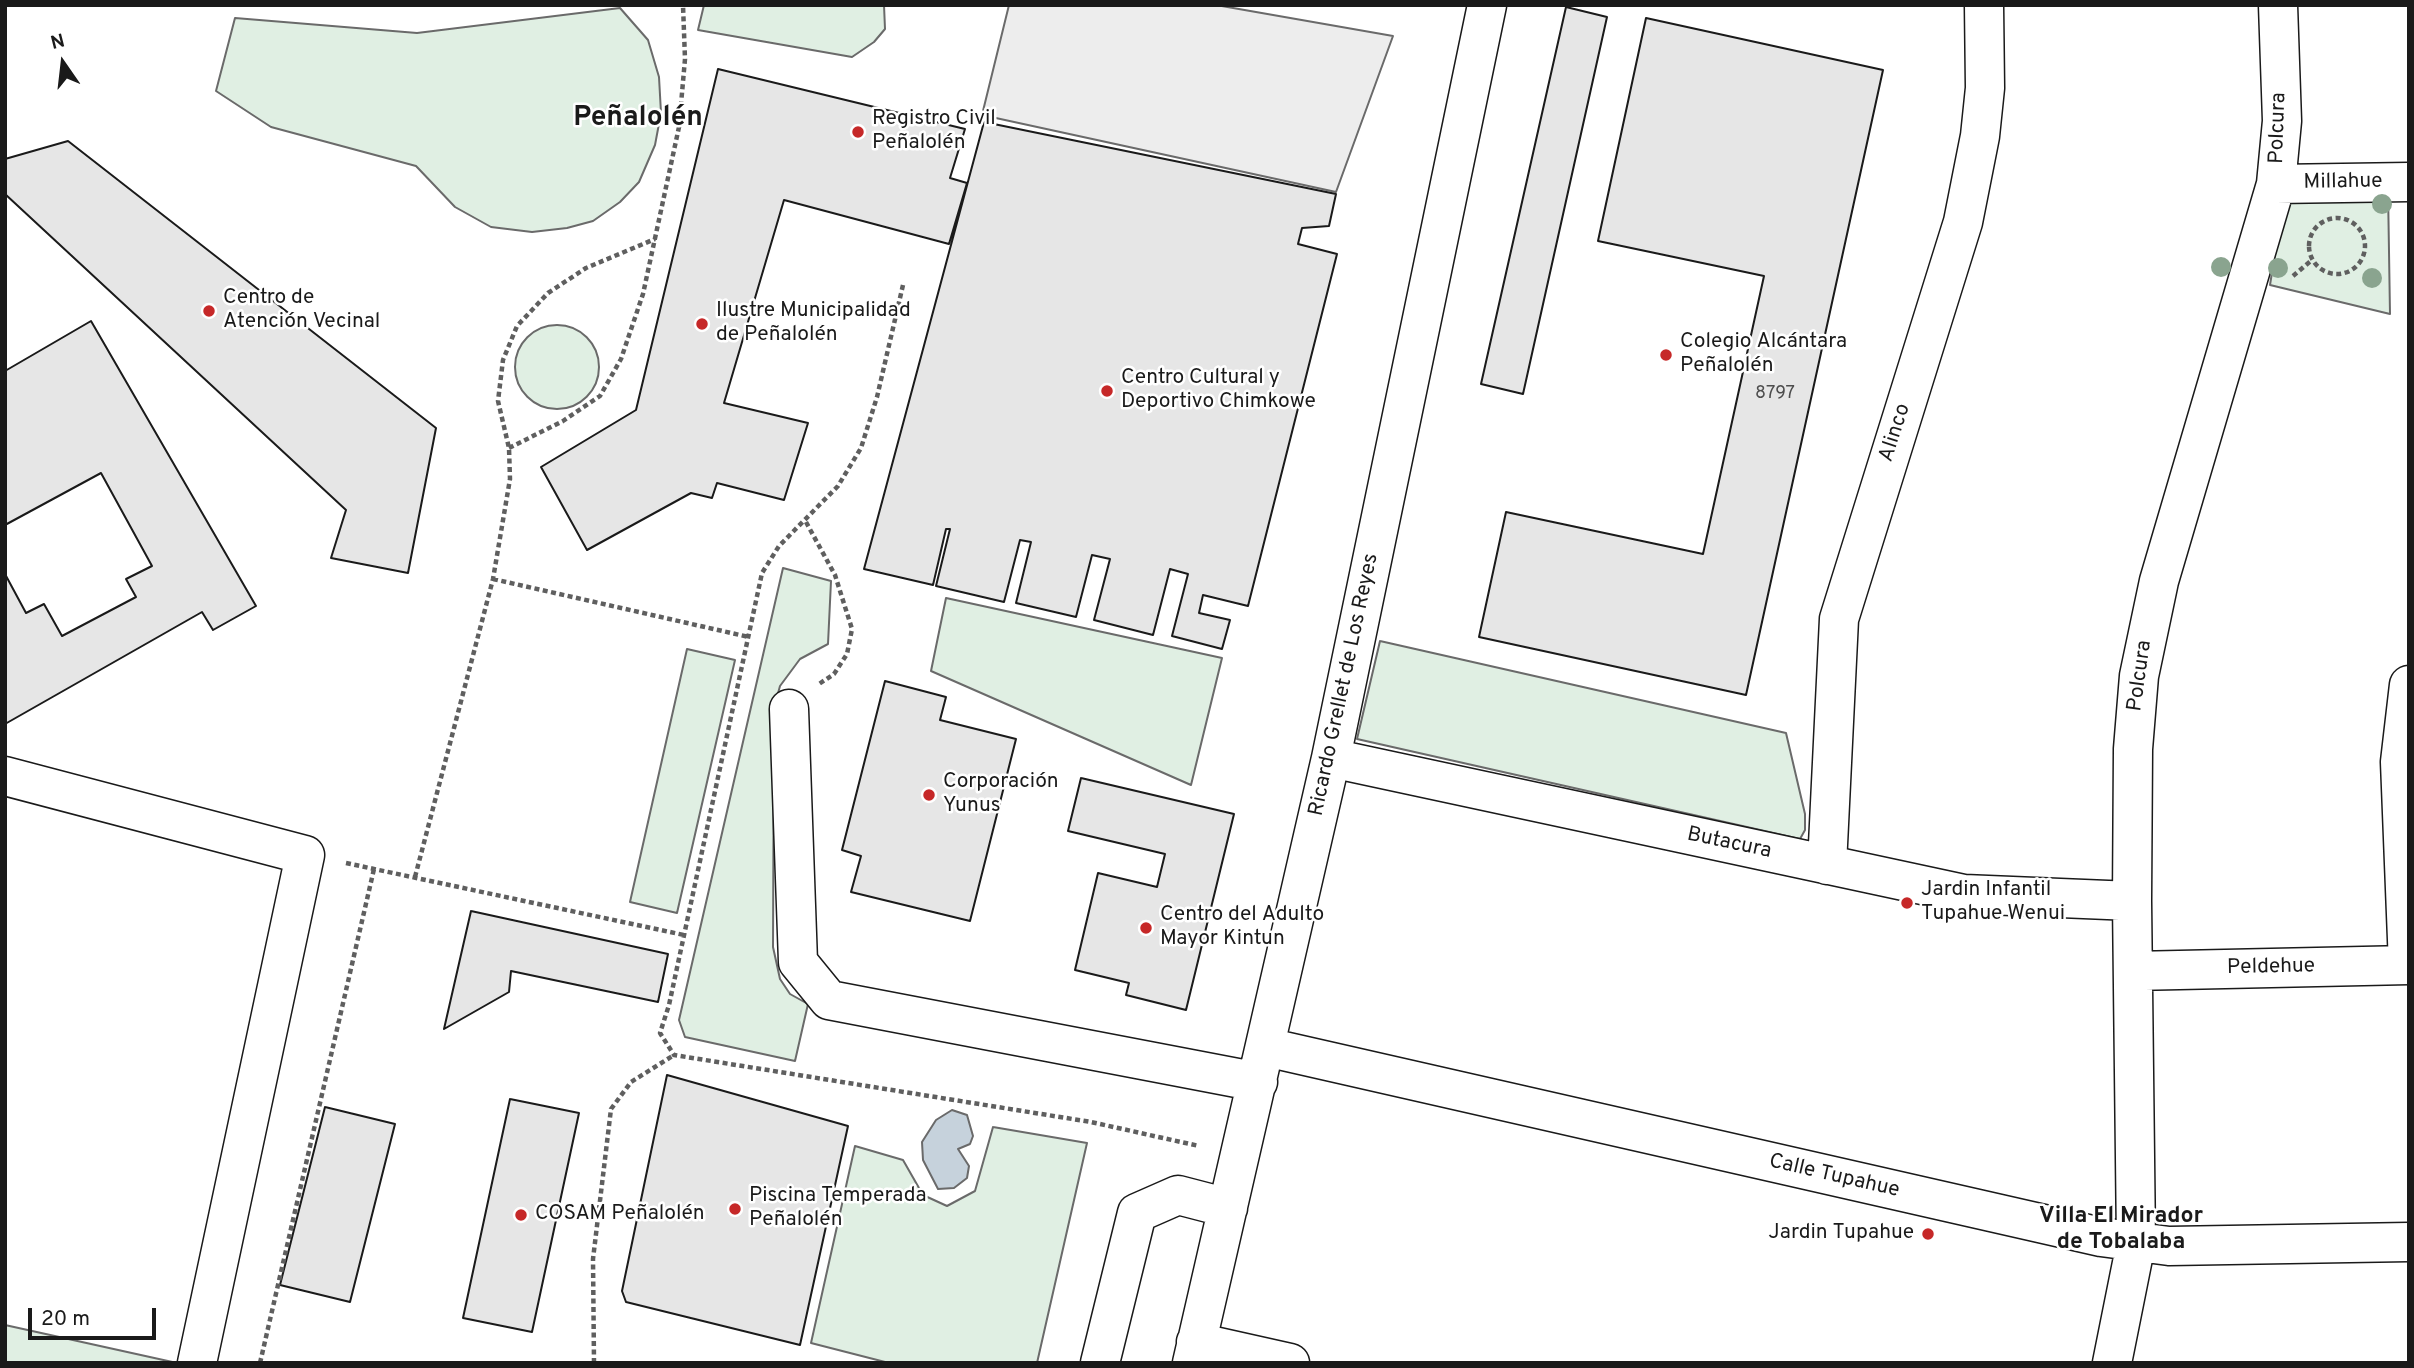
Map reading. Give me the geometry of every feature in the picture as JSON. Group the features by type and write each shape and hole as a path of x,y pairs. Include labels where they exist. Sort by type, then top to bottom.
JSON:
{"street":[{"name":"Ricardo Grellet de Los Reyes","path":"1194,1352 1210,1202 1262,1064 1331,758 1488,5"},
{"name":"Alinco","path":"1827,865 1839,619 1964,222 1977,157 1985,88 1984,5"},
{"name":"Polcura","path":"2112,1363 2136,1243 2132,901 2135,713 2147,628 2276,184 2281,121 2278,5"},
{"name":"Millahue","path":"2276,184 2409,182"},
{"path":"2408,695 2400,762 2408,965"},
{"name":"Calle Tupahue","path":"789,709 799,962 829,1000 1262,1064 2136,1243 2169,1246 2409,1242"},
{"name":"Butacura","path":"1331,758 1964,894 2132,901"},
{"path":"5,776 305,855 197,1363"},
{"name":"Peldehue","path":"2133,971 2408,965"},
{"path":"1100,1363 1137,1213 1178,1195 1210,1202"},
{"path":"1194,1352 1290,1363"}],"path":[{"path":"509,447 563,421 600,396 621,359 643,294 679,127 685,59 683,5"},
{"path":"2334,218 2343,219 2359,230 2365,248 2358,265 2343,274 2325,272 2318,267 2312,260 2309,243 2317,227 2334,218"},
{"path":"415,877 493,579 510,479 509,447 498,401 503,360 517,326 548,293 586,268 655,239"},
{"path":"674,1055 660,1033 684,935 762,573 779,546 806,522 838,486 861,448 877,397 903,285"},
{"path":"789,709 810,690 834,674 847,654 852,629 835,575 806,522"},
{"path":"493,579 749,637"},
{"path":"305,855 684,935"},
{"path":"260,1363 374,869"},
{"path":"594,1363 593,1259 611,1109 631,1082 674,1055 1091,1122 1205,1148 1210,1202"}],"green space":[{"path":"704,5 884,5 885,29 874,42 852,57 698,30"},
{"path":"620,8 648,40 659,77 661,113 655,145 639,182 620,202 593,221 567,228 532,232 491,227 455,207 416,166 271,127 216,91 235,18 417,33"},
{"path":"2388,189 2390,314 2270,285 2285,190"},
{"path":"557,325 573,328 587,337 596,351 599,367 596,383 587,397 573,406 557,409 541,406 527,397 518,383 515,367 518,351 527,337 541,328"},
{"path":"783,568 831,581 828,644 800,659 780,686 774,708 773,947 780,979 790,994 808,1004 795,1061 685,1037 679,1020"},
{"path":"946,598 1222,658 1191,785 931,671"},
{"path":"1380,641 1786,733 1805,814 1805,830 1800,839 1357,739"},
{"path":"687,649 735,660 677,913 630,902"},
{"path":"993,1127 1087,1143 1037,1363 889,1363 811,1343 855,1146 903,1160 923,1195 947,1206 975,1191"},
{"path":"5,1325 177,1363 5,1363"}],"shaded area":[{"path":"1009,5 1216,5 1393,36 1336,192 982,115"},
{"path":"952,1110 967,1115 973,1136 970,1144 958,1149 969,1166 967,1178 954,1188 938,1189 923,1160 922,1142 936,1120"}],"building":[{"path":"1566,7 1607,17 1523,394 1481,384"},
{"path":"1646,18 1883,70 1746,695 1479,637 1506,512 1703,554 1764,276 1598,241"},
{"name":"Ilustre Municipalidad de Peñalolén","path":"718,69 965,129 950,178 967,183 949,244 784,200 724,403 808,423 784,500 717,483 712,498 691,493 587,550 541,467 636,410"},
{"name":"Centro Cultural y Deportivo Chimkowe","path":"984,122 1336,194 1329,226 1302,228 1298,244 1337,254 1248,606 1203,595 1199,613 1230,620 1222,649 1172,636 1188,574 1170,569 1153,635 1094,620 1110,559 1092,555 1076,617 1016,603 1031,542 1020,540 1004,602 936,586 950,529 946,529 933,585 864,569"},
{"name":"Centro de Atención Vecinal","path":"68,141 436,428 408,573 331,558 346,510 5,194 5,159"},
{"path":"91,321 256,606 213,630 202,612 5,724 5,574 26,613 44,604 62,636 136,597 126,579 152,566 101,473 5,525 5,371"},
{"name":"Corporación Yunus","path":"885,681 946,697 940,720 1016,739 970,921 851,892 861,856 842,850"},
{"name":"Centro del Adulto Mayor Kintun","path":"1081,778 1234,814 1186,1010 1126,995 1129,983 1075,970 1098,873 1157,887 1165,854 1068,831"},
{"path":"471,911 668,954 658,1002 511,971 509,992 444,1029"},
{"name":"Piscina Temperada Peñalolén","path":"667,1075 848,1126 800,1345 626,1302 622,1291"},
{"name":"COSAM Peñalolén","path":"510,1099 579,1113 532,1332 463,1318"},
{"path":"325,1107 395,1124 350,1302 280,1285"}],"place":[{"name":"Registro Civil Peñalolén","path":"858,132"},
{"name":"Centro de Atención Vecinal","path":"209,311"},
{"name":"Ilustre Municipalidad de Peñalolén","path":"702,324"},
{"name":"Colegio Alcántara Peñalolén","path":"1666,355"},
{"name":"Centro Cultural y Deportivo Chimkowe","path":"1107,391"},
{"name":"Corporación Yunus","path":"929,795"},
{"name":"Jardin Infantil Tupahue Wenui","path":"1907,903"},
{"name":"Centro del Adulto Mayor Kintun","path":"1146,928"},
{"name":"Piscina Temperada Peñalolén","path":"735,1209"},
{"name":"COSAM Peñalolén","path":"521,1215"},
{"name":"Jardin Tupahue","path":"1928,1234"}],"district":[{"name":"Peñalolén","path":"638,119"},
{"name":"Villa El Mirador de Tobalaba","path":"2121,1230"}]}
